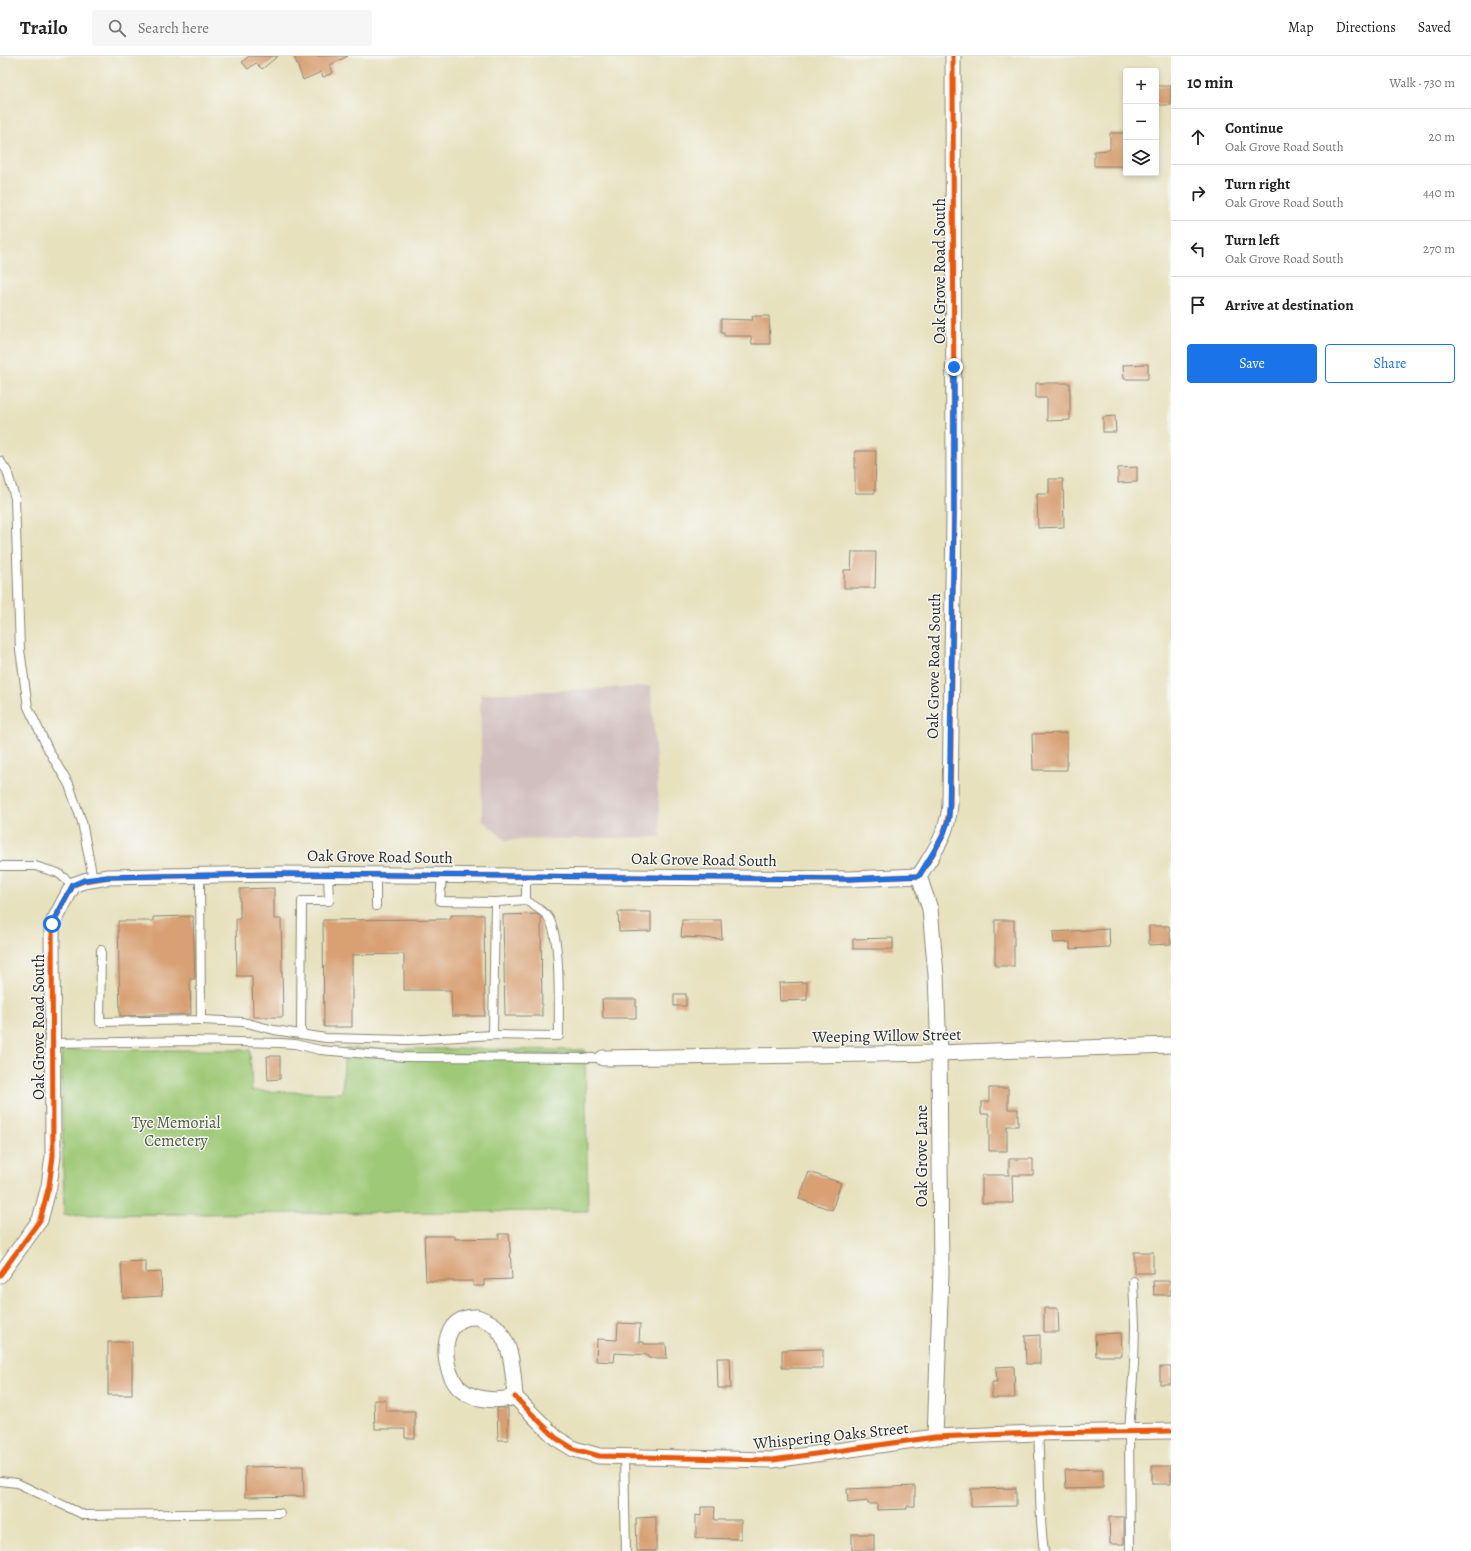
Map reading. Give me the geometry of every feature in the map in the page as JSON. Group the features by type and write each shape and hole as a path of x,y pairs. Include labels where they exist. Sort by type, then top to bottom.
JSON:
{"street":[{"name":"Oak Grove Road South","path":"0,1275 40,1220 45,1206 53,1156 52,924 73,885 93,879 108,877 328,874 850,879 919,876 943,836 949,818 950,804 954,514 953,56"},
{"name":"Oak Grove Lane","path":"919,876 930,909 936,975 939,1053 941,1273 935,1437"},
{"name":"Weeping Willow Street","path":"603,1058 939,1053 1171,1045"},
{"path":"462,1318 478,1318 497,1327 508,1348 513,1368 515,1397 504,1400 485,1400 474,1396 456,1384 448,1362 446,1347 449,1333 454,1324 462,1318"},
{"name":"Whispering Oaks Street","path":"515,1397 556,1438 574,1450 599,1456 773,1460 935,1437 1038,1433 1171,1431"}],"lane":[{"path":"0,461 7,471 15,498 20,650 28,707 49,751 69,785 82,822 93,879"},
{"path":"0,866 35,866 58,873 73,885"},
{"path":"300,1033 302,901 329,901 328,874"},
{"path":"376,875 376,906"},
{"path":"200,876 202,1020"},
{"path":"100,950 100,1022 202,1020 243,1022 274,1030 326,1038 407,1040 493,1035 559,1036 555,933 549,918 544,912 526,900 495,902 440,901 442,876"},
{"path":"526,876 526,900"},
{"path":"493,1035 495,902"},
{"path":"52,1043 190,1041 280,1043 295,1044 320,1050 404,1057 603,1058"},
{"path":"1130,1551 1129,1431 1135,1325 1133,1281"},
{"path":"1038,1433 1041,1467 1041,1534 1044,1551"},
{"path":"624,1456 626,1551"},
{"path":"0,1481 17,1483 84,1515 280,1513"}],"shaded area":[{"path":"651,686 661,837 505,840 482,820 480,694"}],"green space":[{"name":"Tye Memorial Cemetery","path":"345,1048 585,1050 588,1211 64,1215 61,1050 250,1050 252,1091 342,1093"}],"building":[{"path":"249,56 278,56 262,69 256,63 248,69 242,62"},
{"path":"294,56 348,56 330,65 333,73 323,77 321,72 303,80"},
{"path":"1159,86 1171,86 1171,105 1159,105"},
{"path":"1110,133 1123,133 1123,166 1094,166 1094,151 1110,150"},
{"path":"752,316 769,316 770,344 752,344 751,336 724,336 724,333 721,333 721,319 753,320"},
{"path":"1148,364 1148,379 1124,379 1123,365"},
{"path":"1036,383 1070,383 1070,420 1047,421 1047,398 1036,398"},
{"path":"1115,416 1116,432 1103,432 1103,417"},
{"path":"855,451 876,451 875,493 855,493"},
{"path":"1137,467 1137,482 1118,483 1118,468"},
{"path":"1049,479 1063,479 1064,527 1038,528 1037,494 1049,494"},
{"path":"852,552 876,552 875,588 844,588 844,570 851,570"},
{"path":"1067,733 1067,770 1033,770 1032,734"},
{"path":"274,888 274,919 281,919 283,1017 253,1017 252,976 237,976 236,919 240,919 240,889"},
{"path":"618,912 651,912 651,931 619,932"},
{"path":"537,914 541,917 542,1016 505,1016 503,915"},
{"path":"451,915 484,915 485,1016 452,1016 451,990 404,990 404,954 352,955 352,1027 324,1027 323,920 451,919"},
{"path":"193,916 195,979 190,979 191,1014 120,1016 118,921 153,921 153,917"},
{"path":"682,920 721,920 722,939 681,937"},
{"path":"995,920 1014,920 1014,966 995,966"},
{"path":"1149,926 1169,926 1171,944 1149,945"},
{"path":"1109,929 1110,947 1070,949 1070,942 1054,943 1053,932"},
{"path":"893,938 893,949 853,949 853,939"},
{"path":"807,982 807,1000 780,1001 779,983"},
{"path":"674,994 686,994 686,1006 674,1006"},
{"path":"602,999 636,999 636,1018 603,1018"},
{"path":"267,1056 280,1056 280,1079 268,1080"},
{"path":"989,1088 1008,1088 1008,1109 1018,1109 1018,1126 1007,1126 1007,1151 989,1151 989,1114 981,1114 981,1102 989,1102"},
{"path":"1009,1159 1033,1159 1033,1175 1012,1175 1013,1203 982,1203 982,1175 1009,1175"},
{"path":"809,1172 841,1183 832,1210 799,1199"},
{"path":"499,1234 509,1234 512,1279 484,1280 484,1286 473,1286 473,1281 426,1281 424,1236 455,1236 455,1239 499,1238"},
{"path":"1134,1252 1153,1252 1153,1273 1134,1273"},
{"path":"146,1261 146,1273 161,1272 162,1296 123,1298 121,1262"},
{"path":"1153,1281 1171,1281 1171,1295 1154,1295"},
{"path":"1044,1308 1058,1308 1059,1332 1044,1332"},
{"path":"618,1323 640,1324 639,1342 644,1342 644,1344 666,1344 667,1358 648,1358 648,1355 615,1353 614,1362 596,1361 597,1339 617,1340"},
{"path":"1121,1333 1122,1356 1096,1356 1095,1334"},
{"path":"1040,1335 1040,1364 1026,1364 1025,1336"},
{"path":"108,1342 132,1342 132,1395 108,1395"},
{"path":"823,1349 823,1368 782,1368 782,1350"},
{"path":"717,1358 730,1358 731,1388 718,1388"},
{"path":"1014,1366 1015,1398 992,1398 992,1382 997,1382 996,1367"},
{"path":"1160,1367 1171,1367 1171,1384 1160,1384"},
{"path":"374,1400 386,1400 386,1411 415,1411 415,1438 405,1438 405,1429 375,1429"},
{"path":"497,1408 508,1408 508,1440 498,1440"},
{"path":"303,1466 304,1496 245,1497 245,1467"},
{"path":"1152,1466 1171,1466 1171,1484 1152,1484"},
{"path":"1103,1469 1103,1488 1066,1489 1065,1470"},
{"path":"915,1486 915,1506 907,1506 907,1509 877,1510 877,1504 868,1504 868,1501 848,1503 847,1489"},
{"path":"1016,1488 1016,1506 971,1507 971,1489"},
{"path":"701,1507 715,1507 714,1520 741,1520 741,1539 696,1538 696,1515 701,1516"},
{"path":"656,1517 656,1551 637,1551 636,1518"},
{"path":"1109,1517 1124,1517 1124,1544 1110,1544"},
{"path":"852,1534 874,1534 874,1550 852,1550"}],"cycle path":[{"path":"0,1275 40,1220 49,1186 53,1156 52,925 73,885 84,881 108,877 281,874 849,879 919,876 935,851 943,834 949,815 950,804 954,514 953,56"},
{"path":"515,1397 556,1438 574,1449 599,1456 773,1460 935,1437 1038,1433 1171,1431"}],"route":[{"path":"52,924 73,885 84,880 108,877 281,874 850,879 919,876 948,826 950,804 954,514 954,367"}]}
